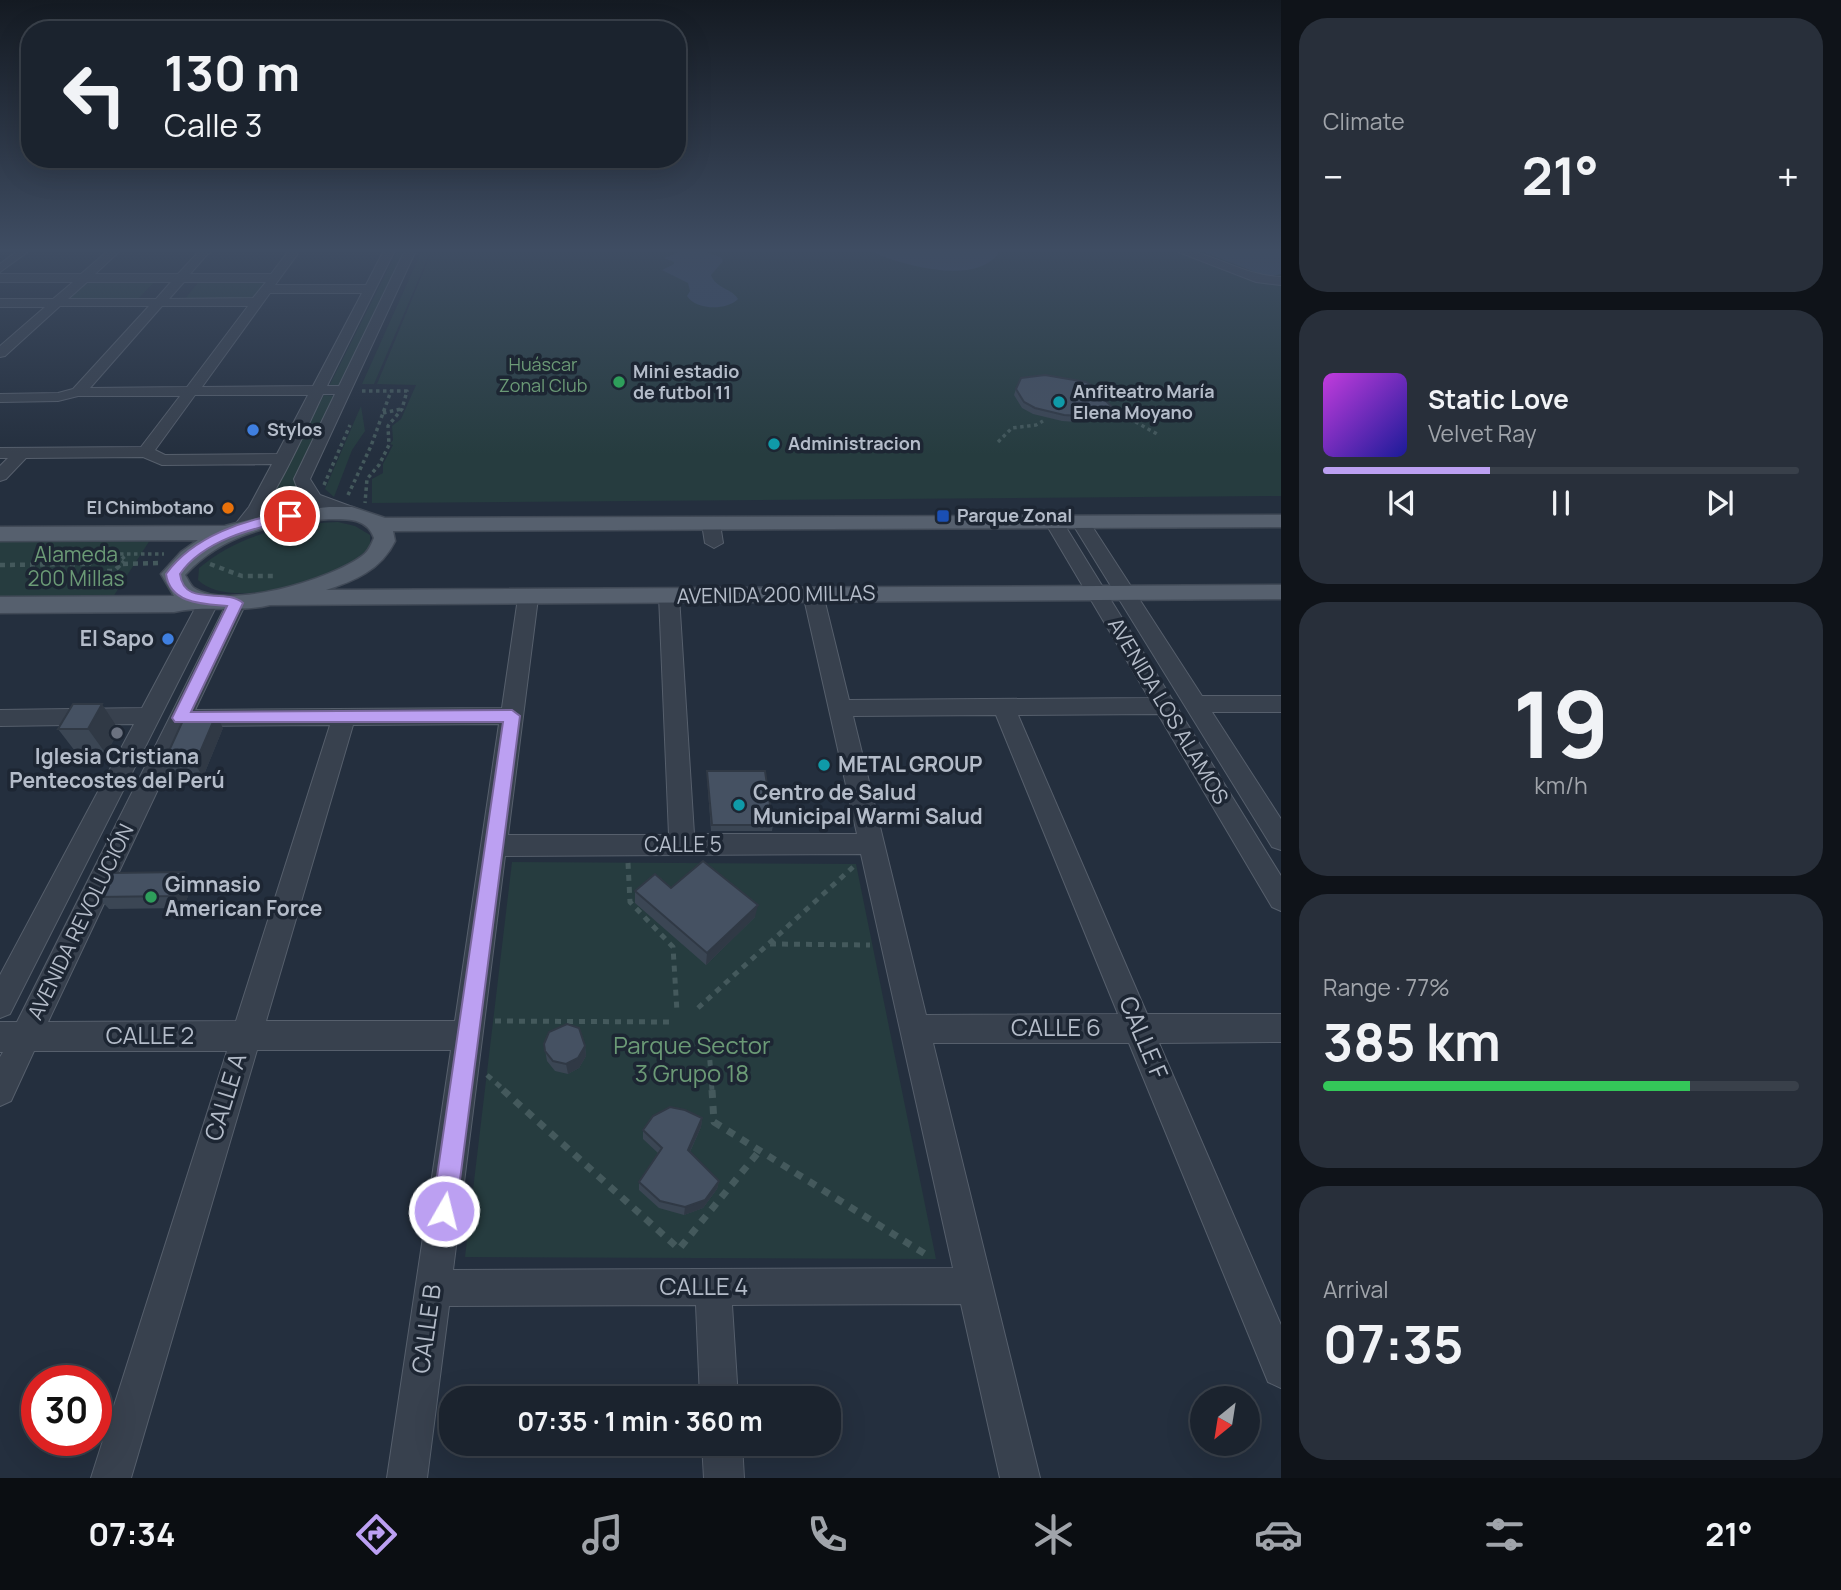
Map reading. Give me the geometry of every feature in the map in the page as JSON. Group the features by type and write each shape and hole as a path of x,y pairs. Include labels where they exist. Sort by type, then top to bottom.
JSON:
{"main road":[{"path":"380,525 385,538 377,554 368,562 328,583 271,598 236,603 204,600 182,594 174,585 173,574 181,563 235,530 272,519 358,510 380,525 713,533 1081,523 1281,521"},
{"path":"0,534 235,530"},
{"name":"AVENIDA 200 MILLAS","path":"271,598 1281,592"},
{"path":"0,605 174,604 204,600"}],"street":[{"path":"0,353 40,317"},
{"path":"78,392 146,317"},
{"path":"146,452 246,317"},
{"path":"235,530 257,509 354,317"},
{"path":"358,510 310,496 303,487 302,479 352,391 383,317"},
{"path":"0,398 58,397 78,392 352,391"},
{"path":"0,453 146,452 162,460 281,459"},
{"path":"0,476 21,453"},
{"name":"AVENIDA LOS ALAMOS","path":"1081,523 1281,840"},
{"name":"AVENIDA LOS ALAMOS","path":"1055,524 1281,899"},
{"path":"813,594 1020,1478"},
{"path":"670,596 682,845"},
{"name":"CALLE B","path":"407,1478 528,598"},
{"name":"AVENIDA REVOLUCIÓN","path":"0,1004 150,716 204,600"},
{"name":"AVENIDA REVOLUCIÓN","path":"0,1090 13,1037 180,718 236,603"},
{"path":"1195,704 1281,704"},
{"path":"840,708 1164,706"},
{"name":"CALLE F","path":"1004,708 1281,1369"},
{"path":"0,718 150,716"},
{"path":"180,718 512,716"},
{"name":"CALLE A","path":"111,1478 344,717"},
{"name":"CALLE 5","path":"494,846 872,846"},
{"name":"CALLE 6","path":"915,1029 1281,1028"},
{"name":"CALLE 2","path":"13,1037 468,1037"},
{"name":"CALLE 4","path":"433,1288 975,1286"},
{"path":"713,1287 718,1386"},
{"path":"723,1456 724,1478"}],"path":[{"path":"352,391 391,391 407,391 402,409 388,426 389,445 379,465 367,479 358,510 344,505 371,446 391,391"},
{"path":"1111,408 1157,434"},
{"path":"382,413 402,409"},
{"path":"376,427 393,419"},
{"path":"998,442 1012,428 1036,425 1042,421"},
{"path":"0,565 88,564 98,556 122,556 125,560 123,564"},
{"path":"88,564 90,571 114,571 123,564 169,563"},
{"path":"628,845 629,902 673,947 677,1012"},
{"path":"698,1008 872,846"},
{"path":"769,944 895,945"},
{"path":"468,1037 670,1022"},
{"path":"468,1037 680,1249 761,1149"},
{"path":"709,1048 714,1122 761,1149 975,1286"}],"green space":[{"path":"364,317 375,317 341,386 329,386"},
{"path":"392,317 403,317 374,384 362,384"},
{"name":"Huáscar Zonal Club","path":"405,317 1281,317 1281,496 372,503 372,479 383,473 383,464 393,445 390,444 393,440 392,426 401,419 416,385 377,384"},
{"path":"324,395 336,396 300,483 300,495 309,509 264,517 263,513"},
{"path":"361,406 365,431 352,450 334,497 325,489"},
{"path":"338,522 355,526 370,535 370,547 356,559 312,580 286,588 235,593 214,589 198,580 199,568 247,539 283,528"},
{"name":"Alameda 200 Millas","path":"152,537 113,597 0,598 0,538"},
{"name":"Parque Sector 3 Grupo 18","path":"512,862 856,864 936,1259 465,1257"}],"building":[{"path":"1045,375 1086,382 1099,390 1099,394 1111,406 1079,416 1035,408 1024,402 1016,389 1021,378"},
{"path":"73,704 102,704 88,729 58,729"},
{"path":"216,715 195,764 163,764 185,716"},
{"name":"Centro de Salud Municipal Warmi Salud","path":"707,771 765,771 773,825 712,825"},
{"path":"703,861 758,905 707,953 635,891 655,874 671,888"},
{"path":"184,872 174,896 98,897 110,873"},
{"path":"567,1024 579,1028 585,1046 578,1058 566,1064 553,1061 545,1051 544,1044 549,1032"},
{"path":"670,1107 702,1118 688,1150 719,1181 705,1200 685,1207 660,1201 639,1182 662,1148 643,1130 653,1116"}],"place":[{"name":"Mini estadio de futbol 11","path":"619,382"},
{"name":"Anfiteatro María Elena Moyano","path":"1059,402"},
{"name":"Stylos","path":"253,430"},
{"name":"Administracion","path":"774,444"},
{"name":"El Chimbotano","path":"228,508"},
{"name":"Parque Zonal","path":"943,516"},
{"name":"El Sapo","path":"168,639"},
{"name":"Iglesia Cristiana Pentecostes del Perú","path":"117,733"},
{"name":"METAL GROUP","path":"824,765"},
{"name":"Centro de Salud Municipal Warmi Salud","path":"739,805"},
{"name":"Gimnasio American Force","path":"151,897"}],"route":[{"path":"290,516 228,533 197,551 181,563 173,574 174,585 182,594 209,601 236,603 180,718 512,716 444,1211"}]}
